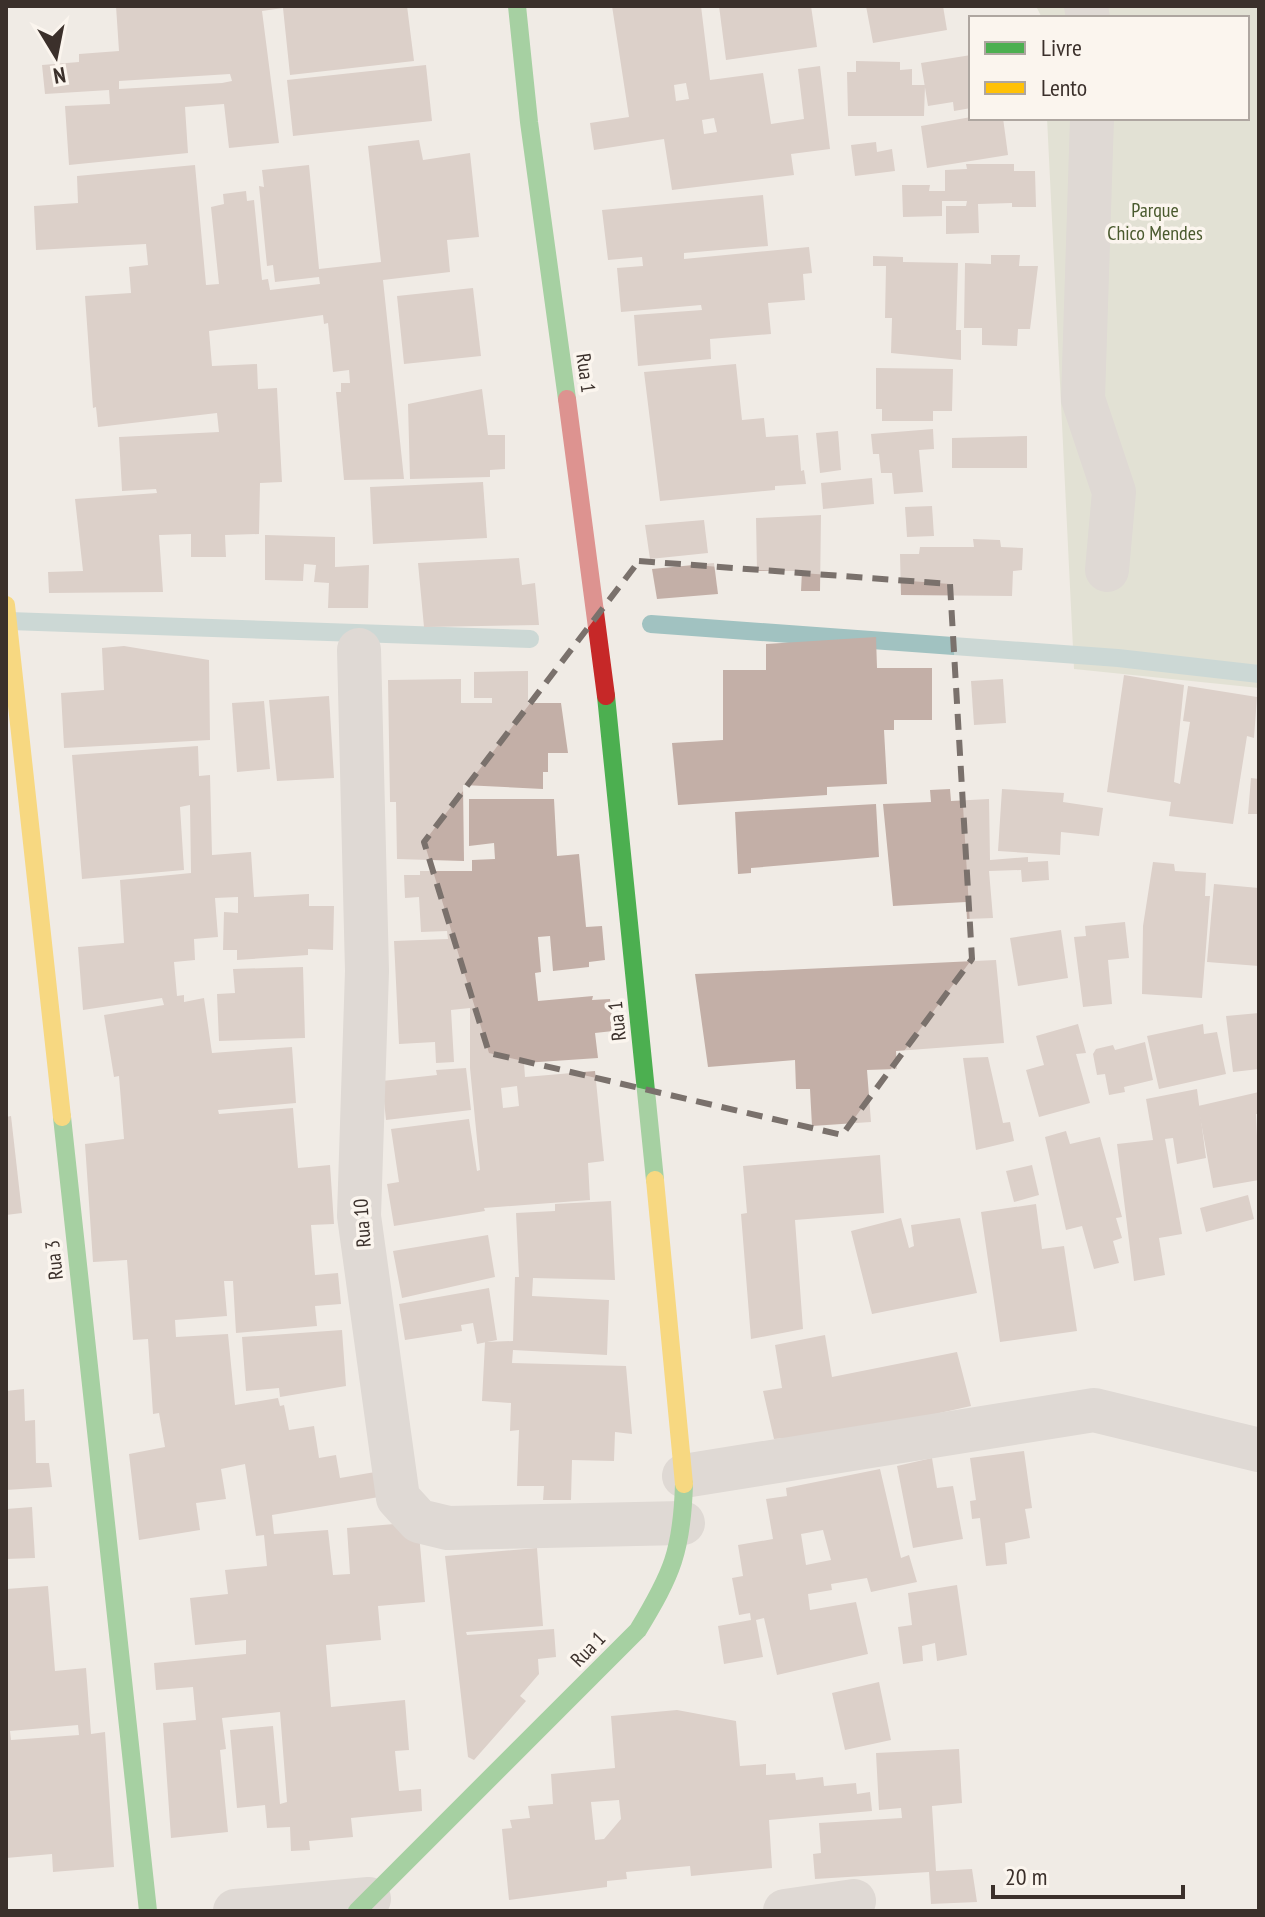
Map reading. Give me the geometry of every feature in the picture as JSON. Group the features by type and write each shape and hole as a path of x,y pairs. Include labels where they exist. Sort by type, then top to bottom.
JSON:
{"street":[{"name":"Rua 1","path":"363,1905 454,1818 638,1630 670,1577 683,1523 684,1476 602,651 531,137 517,6"},
{"path":"1092,120 1083,399 1114,492 1107,570"},
{"name":"Rua 3","path":"6,605 148,1911"},
{"name":"Rua 10","path":"359,650 367,971 359,1216 398,1498 419,1521 448,1528 683,1523"},
{"path":"684,1476 1094,1410 1259,1450"},
{"path":"785,1911 854,1901"},
{"path":"235,1911 363,1905"}],"highlighted area":[{"path":"639,561 950,584 972,959 842,1135 489,1053 424,842"}],"green space":[{"name":"Parque Chico Mendes","path":"1036,6 1259,6 1259,688 1074,669 1047,120 1249,120 1249,16 1041,16"}],"building":[{"path":"116,6 407,6 414,61 290,75 283,8 262,11 279,143 229,148 224,104 185,107 188,153 69,165 65,106 110,104 109,90 45,94 42,65 79,62 79,54 119,51","holes":["230,74 232,81 222,83 119,89 119,81"]},
{"path":"612,6 701,6 710,80 763,73 771,124 804,119 798,69 820,66 830,149 791,154 794,175 672,190 664,139 594,150 590,123 629,117","holes":["686,83 689,99 676,101 674,85","714,118 717,132 704,134 702,120"]},
{"path":"719,6 811,6 817,47 726,60"},
{"path":"866,6 943,6 947,30 873,43"},
{"path":"969,55 969,108 954,111 953,102 928,106 921,63"},
{"path":"856,61 900,62 900,70 912,69 912,85 925,85 924,116 848,116 847,72 856,72"},
{"path":"426,65 432,121 293,136 287,80"},
{"path":"969,117 969,120 1003,120 1008,155 927,168 921,126"},
{"path":"419,140 423,160 470,153 479,237 447,240 450,272 383,280 404,479 344,480 336,392 341,392 341,383 350,383 349,370 333,372 328,323 324,324 323,315 209,331 212,366 257,364 258,389 277,388 282,482 260,483 259,534 225,535 226,557 191,557 191,534 159,535 163,592 49,593 48,572 83,571 75,499 157,493 156,489 122,491 119,437 219,432 217,413 98,427 96,407 93,408 85,296 131,293 129,267 148,265 146,244 36,250 34,206 78,203 77,176 195,165 206,285 219,284 211,207 224,204 223,194 246,191 247,201 254,200 262,280 268,279 270,290 320,284 319,277 275,282 273,265 267,266 259,186 264,187 262,170 309,165 319,269 381,262 368,146"},
{"path":"876,142 877,152 892,149 895,171 855,176 851,145"},
{"path":"966,164 1014,164 1014,171 1035,171 1036,207 1012,207 1012,203 978,204 979,233 946,234 946,206 966,206 967,201 942,201 942,216 903,217 902,185 930,185 929,191 945,191 945,170 967,169"},
{"path":"763,195 768,246 684,253 684,259 809,247 812,273 803,274 805,300 768,303 771,334 710,339 711,359 638,366 634,315 702,310 701,305 621,312 617,268 643,266 642,257 608,260 602,210"},
{"path":"991,255 1020,255 1019,266 1038,266 1030,329 1018,329 1017,346 982,345 982,328 964,328 965,263 991,264"},
{"path":"873,256 903,257 903,262 958,263 956,330 961,330 961,360 891,353 892,318 885,318 886,266 873,266"},
{"path":"473,288 481,356 404,364 397,296"},
{"path":"736,364 742,420 764,418 766,437 798,435 801,471 804,470 806,484 660,501 644,372"},
{"path":"876,368 953,369 952,411 933,411 933,421 882,421 882,409 876,409"},
{"path":"482,389 488,435 505,435 505,469 490,470 490,477 410,479 408,404"},
{"path":"933,429 934,449 919,450 923,492 894,494 892,473 881,473 879,454 873,454 871,434"},
{"path":"838,431 841,470 820,473 816,433"},
{"path":"1027,436 1027,468 952,468 952,438"},
{"path":"872,478 874,504 823,509 821,483"},
{"path":"483,482 487,538 373,544 370,487"},
{"path":"932,506 934,536 907,537 905,507"},
{"path":"821,515 820,591 801,591 802,571 757,571 756,518"},
{"path":"704,520 708,553 650,559 645,525"},
{"path":"265,535 335,537 335,567 369,565 368,608 328,608 329,583 314,582 316,565 304,564 303,581 265,580"},
{"path":"973,539 1000,540 1001,547 1023,548 1022,570 1013,571 1012,596 901,595 900,554 919,554 920,547 974,547"},
{"path":"519,558 522,585 535,583 539,625 424,627 418,563"},
{"path":"714,563 718,594 657,599 652,569"},
{"path":"876,637 877,668 932,668 932,720 894,720 894,730 884,730 887,784 827,787 827,795 678,805 672,743 723,740 723,670 766,670 766,644"},
{"path":"124,646 209,660 210,740 64,748 61,693 104,690 102,648"},
{"path":"528,671 528,703 561,703 568,753 548,753 548,772 543,772 543,789 463,785 464,861 397,859 396,802 390,802 388,680 461,679 461,703 492,703 492,698 474,698 474,672"},
{"path":"1124,675 1184,685 1174,782 1180,784 1190,722 1183,721 1188,686 1257,697 1254,738 1247,736 1233,824 1169,816 1171,802 1107,792"},
{"path":"1003,679 1006,723 974,725 971,681"},
{"path":"329,696 334,778 277,781 269,700"},
{"path":"264,701 270,769 237,772 232,703"},
{"path":"198,746 199,776 210,775 212,855 251,852 254,897 309,894 309,906 334,906 333,950 308,949 308,955 237,960 237,950 223,950 224,912 238,913 238,897 215,898 218,937 194,939 195,960 174,962 177,996 184,995 184,1002 204,998 212,1053 292,1047 296,1103 218,1110 219,1114 293,1108 298,1168 330,1165 334,1224 311,1225 315,1275 338,1273 341,1304 315,1306 317,1326 236,1333 233,1281 224,1281 227,1316 175,1320 176,1337 228,1334 235,1405 278,1398 280,1406 284,1405 289,1430 314,1426 319,1458 336,1455 340,1478 381,1471 385,1496 272,1515 274,1534 328,1530 333,1575 350,1574 347,1528 418,1522 425,1602 378,1606 381,1640 326,1645 331,1707 405,1700 409,1750 395,1751 399,1791 421,1789 422,1811 351,1818 353,1837 309,1841 310,1850 291,1851 290,1827 267,1828 265,1805 237,1808 230,1730 273,1726 280,1804 287,1802 280,1712 222,1718 226,1749 220,1750 228,1832 171,1838 163,1723 196,1720 193,1687 156,1690 154,1663 246,1654 246,1640 195,1645 190,1598 228,1594 225,1570 267,1566 264,1535 256,1536 245,1464 221,1469 226,1499 196,1503 200,1530 139,1540 129,1454 165,1447 159,1413 153,1414 148,1339 133,1340 127,1260 93,1262 85,1144 124,1139 119,1076 114,1077 104,1015 164,1005 162,998 83,1010 78,947 124,943 120,880 191,873 190,805 180,807 184,870 82,879 72,755"},
{"path":"1251,778 1259,779 1259,814 1248,814"},
{"path":"950,789 951,801 989,799 990,860 1028,857 1028,862 1048,861 1049,880 1022,882 1021,870 989,871 993,918 967,919 966,902 893,906 883,804 931,802 930,790"},
{"path":"1002,789 1064,793 1063,802 1103,808 1099,836 1061,832 1060,855 998,851"},
{"path":"469,799 554,799 557,856 579,854 586,927 602,926 605,960 589,962 589,967 553,971 550,936 538,937 541,972 535,973 538,1001 593,996 592,1000 610,999 613,1031 595,1033 598,1058 524,1063 525,1077 595,1071 604,1161 588,1163 590,1200 484,1208 485,1211 394,1226 387,1184 399,1182 391,1129 469,1119 477,1171 480,1170 470,1068 470,1008 451,1010 454,1062 436,1063 435,1042 399,1044 394,941 448,939 447,931 421,932 419,897 405,898 404,875 420,875 420,871 472,871 472,860 495,859 494,843 469,846","holes":["517,1086 519,1106 503,1108 501,1088"]},
{"path":"876,804 879,857 751,868 751,873 738,874 735,812"},
{"path":"1153,862 1174,864 1175,871 1206,873 1205,896 1210,896 1202,998 1142,994 1143,926"},
{"path":"1214,884 1259,888 1259,966 1207,962"},
{"path":"1125,922 1129,958 1108,960 1112,1004 1083,1007 1074,937 1086,936 1085,926"},
{"path":"1061,930 1068,978 1018,986 1010,938"},
{"path":"996,960 1004,1043 896,1051 897,1069 867,1070 871,1122 812,1126 810,1089 796,1089 795,1060 708,1067 695,974"},
{"path":"303,967 305,1038 219,1041 217,994 235,993 233,969"},
{"path":"1259,1013 1259,1069 1233,1072 1226,1016"},
{"path":"1078,1024 1086,1053 1076,1054 1090,1103 1039,1117 1026,1070 1044,1065 1036,1036"},
{"path":"1203,1024 1204,1034 1217,1032 1226,1074 1159,1089 1147,1036"},
{"path":"1145,1042 1153,1080 1124,1087 1125,1092 1109,1095 1105,1074 1097,1075 1093,1054 1096,1049 1113,1045 1115,1050"},
{"path":"988,1057 1003,1123 1010,1122 1014,1141 976,1150 963,1058"},
{"path":"466,1068 471,1110 386,1120 382,1081 437,1075 436,1070"},
{"path":"1197,1089 1206,1158 1177,1164 1173,1138 1165,1139 1182,1234 1159,1238 1165,1275 1134,1281 1117,1144 1153,1140 1146,1099"},
{"path":"1259,1092 1259,1114 1256,1114 1259,1180 1213,1188 1198,1106"},
{"path":"11,1116 22,1213 6,1215 6,1117"},
{"path":"1066,1131 1070,1144 1100,1137 1122,1217 1116,1218 1122,1238 1113,1241 1119,1263 1094,1269 1082,1226 1066,1230 1045,1137"},
{"path":"880,1155 884,1213 795,1220 803,1329 751,1339 741,1214 747,1213 743,1166"},
{"path":"1032,1165 1039,1195 1014,1202 1006,1171"},
{"path":"1248,1195 1254,1219 1206,1232 1200,1208"},
{"path":"611,1201 615,1280 533,1278 532,1296 609,1300 607,1355 513,1350 512,1363 626,1366 632,1434 615,1432 614,1461 572,1460 571,1500 543,1500 544,1486 517,1486 519,1430 510,1431 511,1403 482,1401 485,1342 513,1341 515,1277 519,1277 516,1213 555,1211 555,1204"},
{"path":"1036,1204 1042,1249 1064,1246 1077,1331 1000,1342 981,1212"},
{"path":"901,1218 909,1248 914,1246 911,1225 960,1218 977,1293 872,1314 851,1231"},
{"path":"488,1235 495,1277 402,1298 393,1251"},
{"path":"489,1288 497,1340 477,1344 473,1323 461,1325 462,1331 405,1340 399,1304"},
{"path":"342,1330 346,1386 280,1397 279,1388 246,1391 242,1337"},
{"path":"825,1335 832,1377 957,1352 971,1406 850,1433 774,1439 763,1391 782,1388 775,1345"},
{"path":"24,1389 25,1421 35,1420 36,1463 49,1463 52,1487 6,1490 6,1391"},
{"path":"1024,1451 1032,1508 1025,1509 1030,1538 1005,1543 1007,1564 986,1566 980,1518 972,1519 970,1501 976,1500 970,1458"},
{"path":"932,1458 937,1488 953,1486 963,1539 913,1548 897,1466"},
{"path":"880,1469 901,1558 909,1555 917,1582 871,1592 867,1578 831,1584 832,1590 808,1594 810,1610 856,1602 868,1654 777,1675 764,1618 756,1620 763,1657 724,1664 718,1626 751,1620 750,1613 739,1615 732,1578 743,1576 738,1545 773,1539 766,1499 787,1496 786,1488","holes":["823,1530 831,1560 806,1565 801,1534"]},
{"path":"32,1507 35,1558 6,1559 6,1509"},
{"path":"537,1548 543,1626 466,1632 467,1635 554,1629 556,1657 538,1659 539,1674 520,1696 526,1701 474,1760 468,1757 445,1556"},
{"path":"957,1585 967,1655 937,1661 935,1643 922,1646 923,1661 903,1664 898,1627 912,1625 908,1593"},
{"path":"48,1586 55,1671 86,1668 91,1734 105,1732 114,1867 53,1872 52,1854 6,1858 6,1589","holes":["78,1725 79,1735 11,1740 10,1731"]},
{"path":"879,1682 891,1740 845,1750 832,1693"},
{"path":"677,1710 736,1721 740,1766 766,1764 766,1775 795,1773 796,1780 823,1777 824,1786 856,1783 857,1794 870,1792 872,1811 769,1820 772,1868 691,1876 690,1866 626,1872 627,1879 607,1881 607,1887 509,1900 502,1829 512,1828 510,1820 530,1818 528,1806 553,1804 551,1774 615,1768 611,1716","holes":["619,1800 621,1819 604,1839 595,1840 591,1802"]},
{"path":"959,1749 962,1803 932,1806 936,1871 972,1869 977,1902 931,1904 929,1872 815,1879 813,1854 821,1853 819,1823 902,1818 901,1808 879,1810 876,1753"}],"waterway":[{"path":"9,621 530,639"},
{"path":"651,624 1118,658 1259,674"}],"traffic: fast":[{"path":"517,6 529,122 567,399"},
{"path":"606,696 655,1180"},
{"path":"62,1117 148,1911"},
{"path":"357,1911 638,1630 673,1561 681,1527 684,1484"}],"traffic: slow":[{"path":"6,605 62,1117"},
{"path":"655,1180 684,1484"}],"traffic: jam":[{"path":"567,399 606,696"}]}
